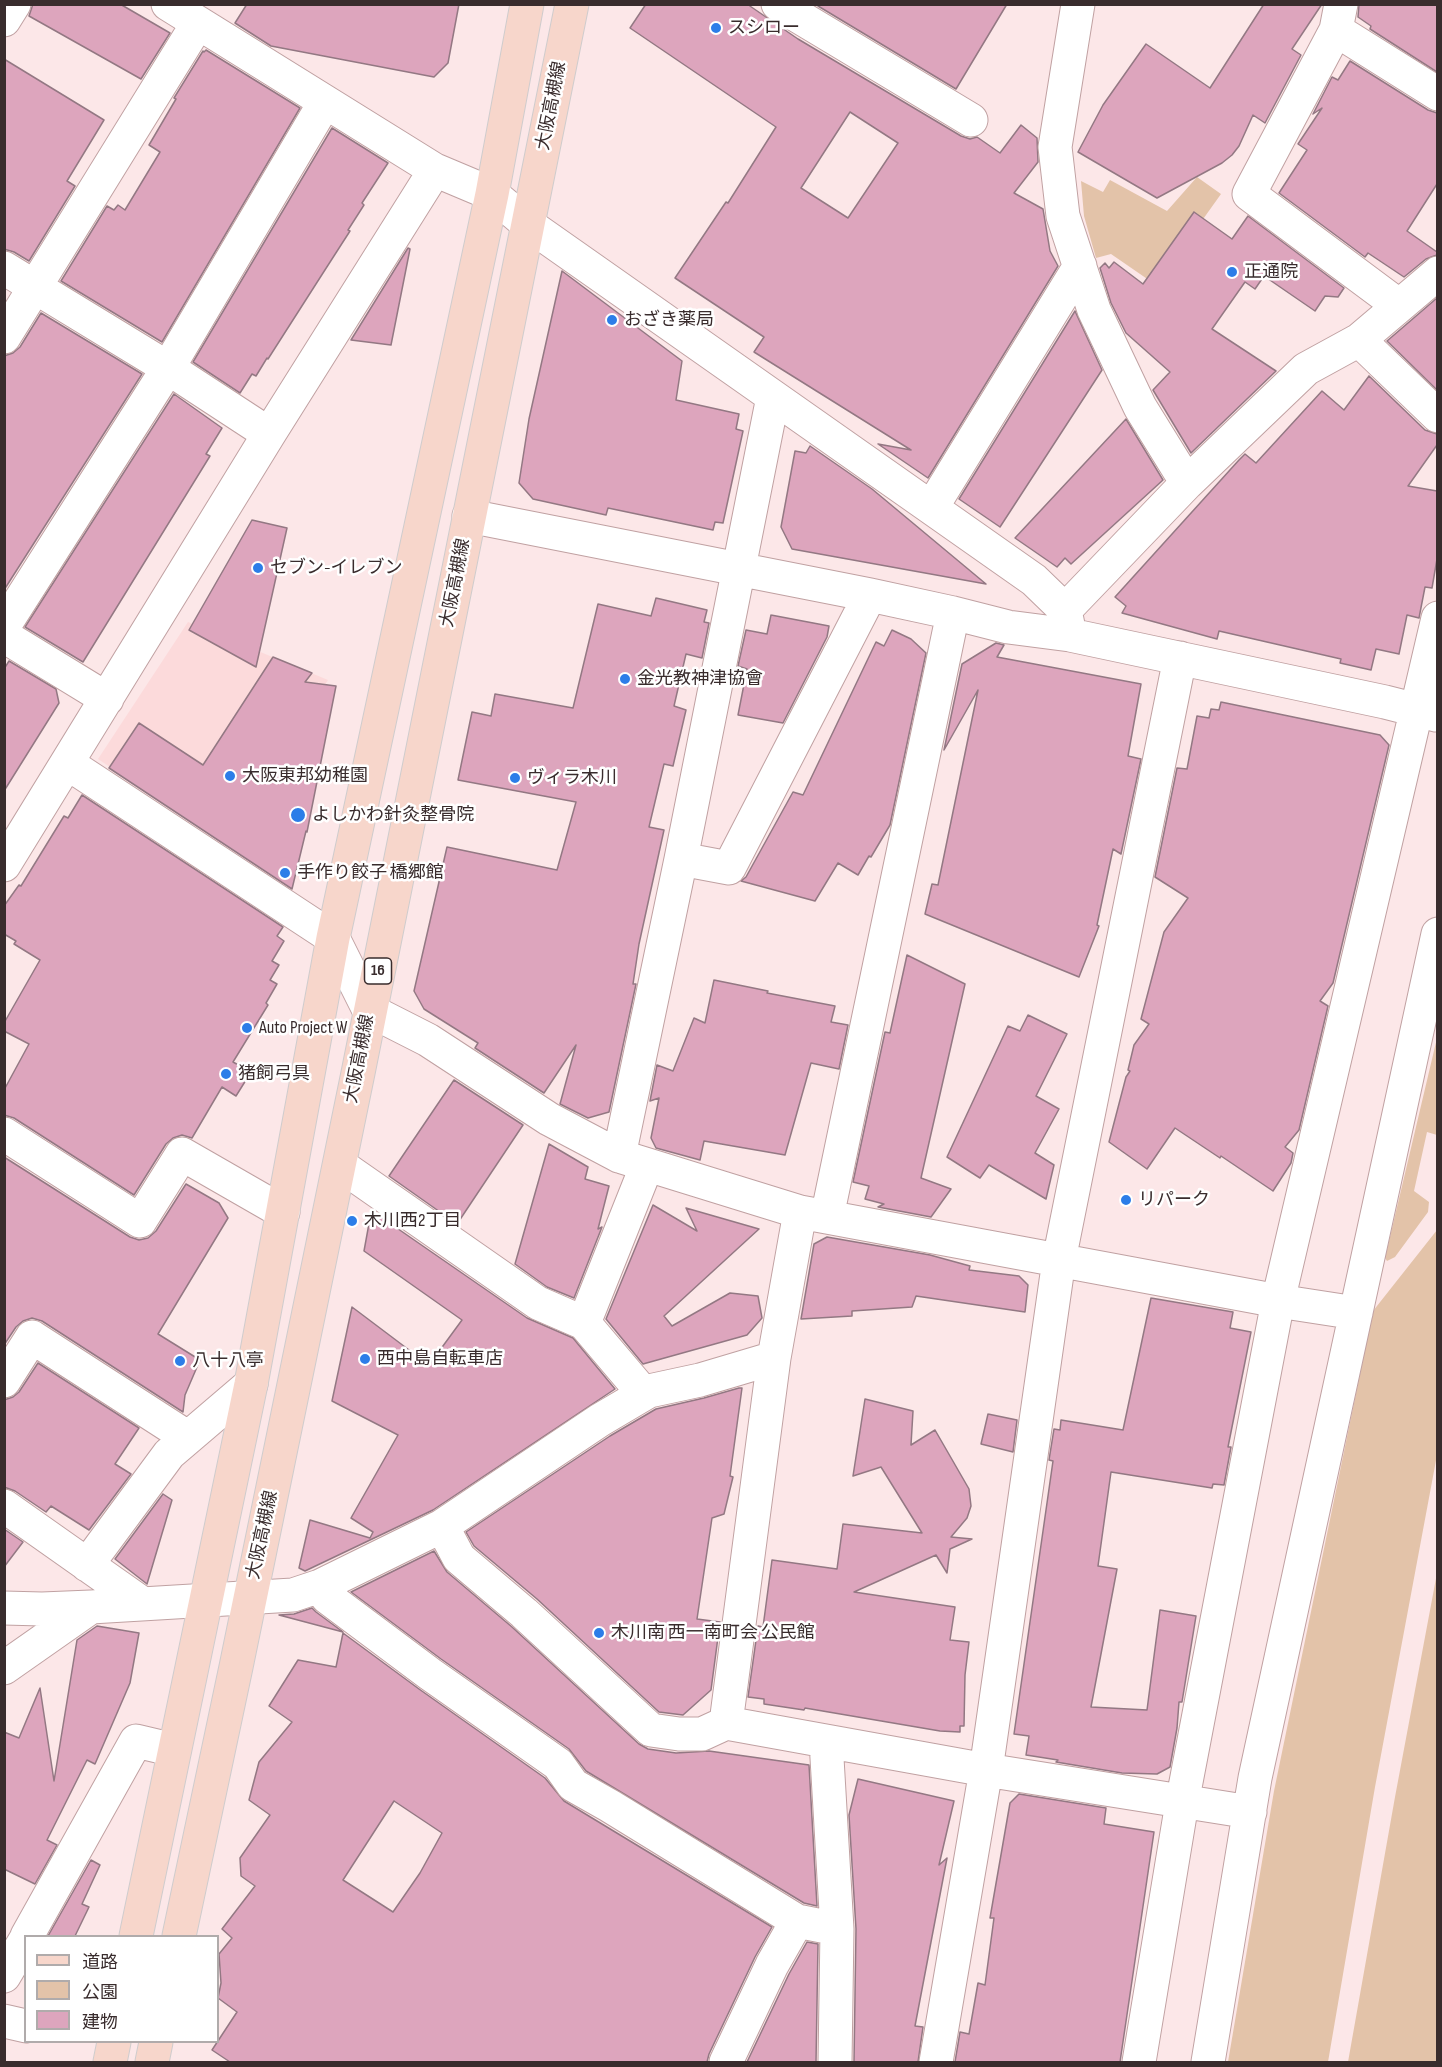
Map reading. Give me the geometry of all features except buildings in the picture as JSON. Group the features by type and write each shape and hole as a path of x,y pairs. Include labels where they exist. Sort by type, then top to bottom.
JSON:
{"main road":[{"path":"136,1935 251,1384 333,938 492,194 527,4"},
{"name":"大阪高槻線","path":"179,1935 392,905 572,4"},
{"path":"110,2062 113,2043"},
{"path":"152,2062 156,2043"}],"street":[{"path":"4,20 14,4"},
{"path":"168,4 435,170 492,194 529,225 1034,580 1068,622"},
{"path":"778,4 971,120"},
{"path":"1078,4 1055,147 1063,216 1094,310 1140,408 1187,483"},
{"path":"1398,305 1249,194 1339,17 1437,94"},
{"path":"4,337 198,23"},
{"path":"4,626 168,368 325,102"},
{"path":"4,865 269,434 435,170"},
{"path":"932,507 1080,266"},
{"path":"4,268 168,368 269,434"},
{"path":"1068,622 1187,483 1306,369 1359,339 1437,273"},
{"path":"1359,339 1437,416"},
{"path":"584,1323 633,1161 681,859 773,398"},
{"path":"470,516 870,595 1008,627 1068,622 1180,658 1426,713"},
{"path":"681,859 729,868 870,595"},
{"path":"726,1723 774,1358 814,1214 953,613"},
{"path":"1139,2062 1182,1803 1278,1301 1426,713 1437,618"},
{"path":"4,636 107,699"},
{"path":"936,2062 986,1770 1059,1260 1180,658"},
{"path":"67,763 333,938 369,1010 428,1040 549,1119 633,1161 814,1214 1278,1301 1356,1313"},
{"path":"1208,2062 1258,1766 1437,934"},
{"path":"4,1134 140,1221 182,1154 283,1212"},
{"path":"339,1165 538,1303 584,1323 644,1394"},
{"path":"4,1381 32,1337 187,1437"},
{"path":"4,1608 91,1607 293,1595 320,1586 441,1526 591,1426 649,1391 700,1380 774,1358"},
{"path":"87,1565 169,1454 251,1384"},
{"path":"4,1506 143,1604"},
{"path":"441,1526 459,1558 533,1621 651,1730 678,1734 702,1734 726,1723 986,1770 1250,1812"},
{"path":"320,1586 327,1597 558,1764 573,1785 797,1921 837,1929"},
{"path":"4,1668 91,1607"},
{"path":"28,1935 136,1741 174,1750"},
{"path":"826,1741 837,1929 835,2062"},
{"path":"726,2062 772,1965 797,1921"},
{"path":"4,1976 24,1941"},
{"path":"4,2021 24,2026"}],"shaded area":[{"path":"188,622 328,680 224,843 98,759"}],"green space":[{"path":"1197,177 1221,194 1156,285 1111,254 1096,258 1084,216 1081,181 1103,192 1110,180 1167,211"},
{"path":"1437,1038 1437,1135 1427,1132 1414,1191 1429,1202 1428,1212 1395,1257 1387,1261 1385,1258"},
{"path":"1437,1230 1437,1455 1375,1787 1328,2062 1228,2062 1274,1791 1373,1311"},
{"path":"1437,1573 1437,2062 1348,2062 1395,1797"}],"place":[{"name":"スシロー","path":"716,28"},
{"name":"正通院","path":"1232,272"},
{"name":"おざき薬局","path":"612,320"},
{"name":"セブン-イレブン","path":"258,568"},
{"name":"金光教神津協會","path":"625,679"},
{"name":"大阪東邦幼稚園","path":"230,776"},
{"name":"ヴィラ木川","path":"515,778"},
{"name":"よしかわ針灸整骨院","path":"298,815"},
{"name":"手作り餃子 橋郷館","path":"285,873"},
{"name":"Auto Project W","path":"247,1028"},
{"name":"猪飼弓具","path":"226,1074"},
{"name":"リパーク","path":"1126,1200"},
{"name":"木川西2丁目","path":"352,1221"},
{"name":"西中島自転車店","path":"365,1359"},
{"name":"八十八亭","path":"180,1361"},
{"name":"木川南 西一南町会 公民館","path":"599,1633"}]}
